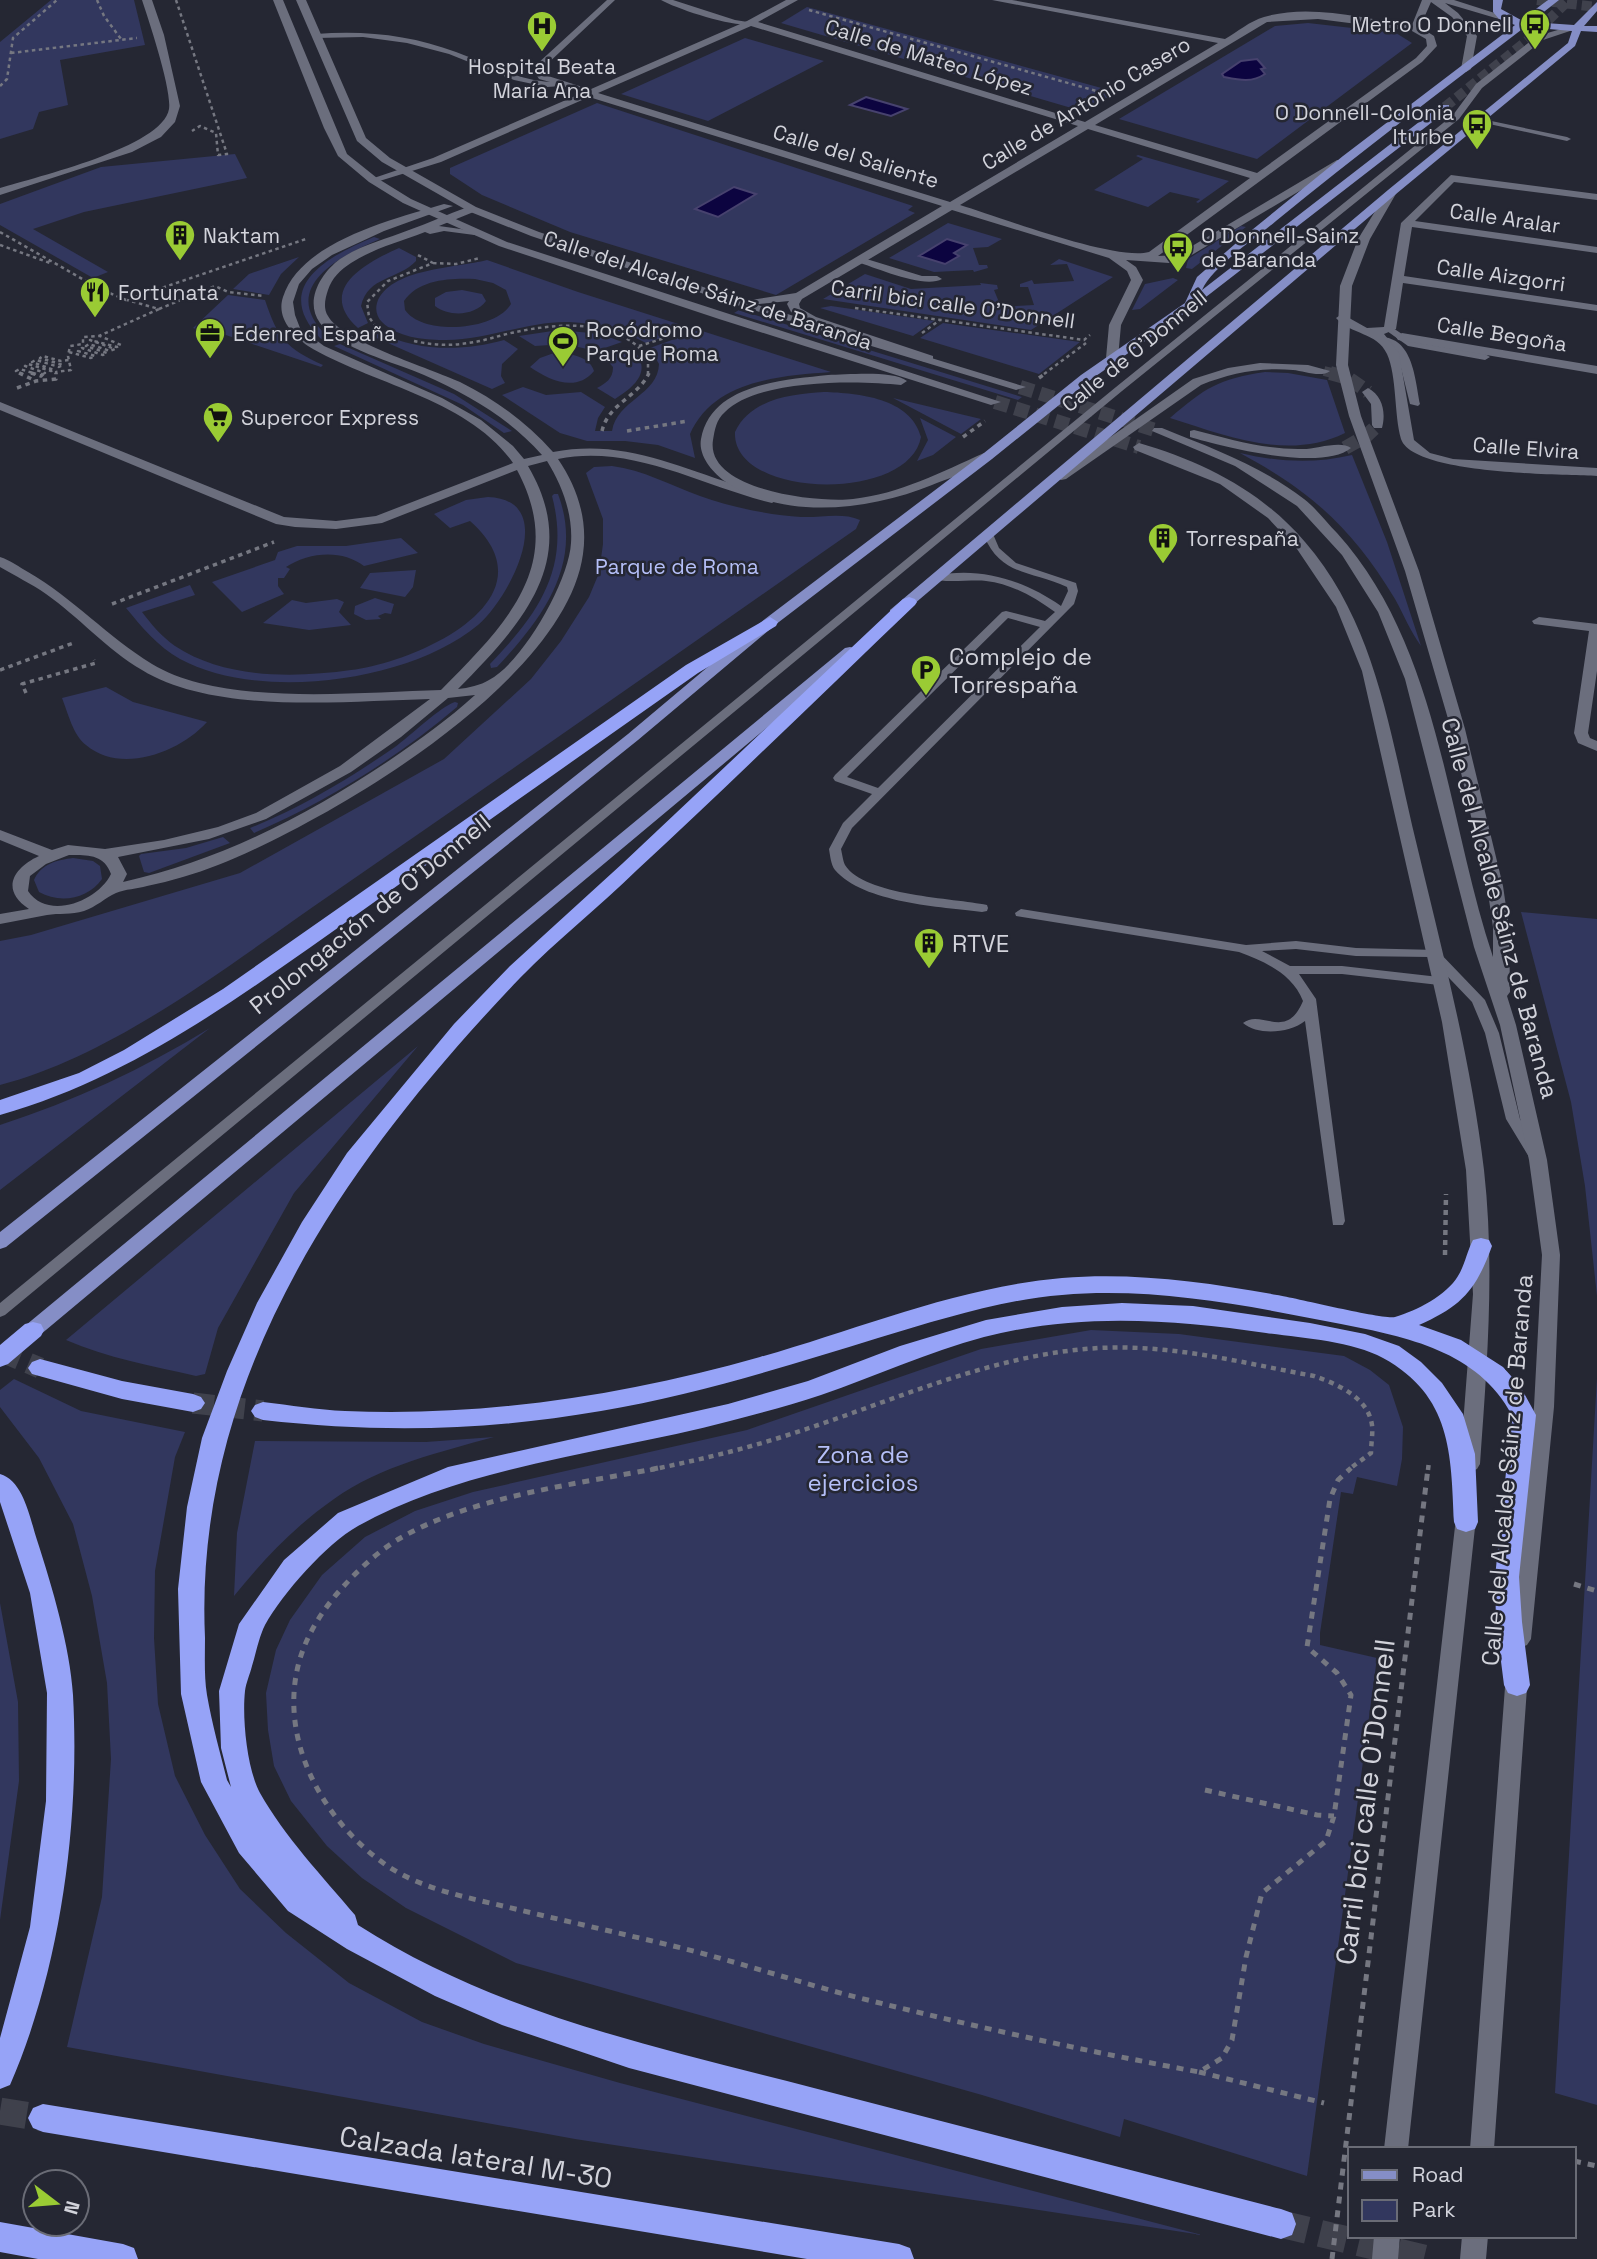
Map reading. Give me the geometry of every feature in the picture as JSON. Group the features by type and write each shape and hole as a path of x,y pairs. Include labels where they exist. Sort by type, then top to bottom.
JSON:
{"highway":[{"path":"909,602 630,867 517,970 461,1029 347,1169 310,1227 268,1303 239,1371 214,1437 199,1507 190,1589 194,1694 214,1782 249,1845 298,1902 357,1940 445,1987 512,2016 629,2054 1280,2224"},
{"path":"0,1108 86,1078 131,1055 230,994 692,669 770,622"},
{"path":"1394,1326 1417,1318 1443,1303 1463,1285 1482,1246"},
{"path":"263,1411 347,1420 410,1421 511,1415 603,1402 759,1367 929,1314 1007,1295 1081,1286 1185,1290 1394,1326 1438,1340 1477,1359 1509,1387 1524,1415 1507,1577 1509,1622 1517,1685"},
{"path":"357,1940 289,1856 246,1794 234,1748 232,1691 252,1624 293,1567 348,1520 449,1476 729,1412 814,1388 908,1352 986,1328 1062,1315 1122,1311 1193,1314 1365,1342 1391,1352 1413,1368 1434,1389 1451,1414 1463,1454 1466,1522"},
{"path":"0,1357 33,1330"},
{"path":"40,1368 122,1390 193,1403"},
{"path":"0,1483 11,1499 42,1593 60,1693 59,1801 44,1927 14,2040 0,2075"},
{"name":"Calzada lateral M-30","path":"43,2118 899,2259"},
{"path":"0,2237 123,2259"}],"main road":[{"path":"1498,0 1496,10 1499,16 1524,24 1597,29"},
{"name":"Calle de O'Donnell","path":"1189,305 1201,279 1347,158 1554,0"},
{"name":"Calle de O'Donnell","path":"33,1330 989,536 1392,192 1572,44 1578,27 1597,5"},
{"name":"Calle de O'Donnell","path":"770,622 988,456 1085,378 1189,305 1445,107"},
{"name":"Prolongación de O'Donnell","path":"0,1242 494,849 770,622"}],"street":[{"path":"0,192 128,150 157,135 172,120 175,106 159,35 147,0"},
{"name":"Calle del Alcalde Sáinz de Baranda","path":"278,0 343,156 373,180 428,213 478,234 723,317 995,402 921,384 864,377 789,383 745,396 726,405 711,420 706,441 712,461 726,475 755,492 780,500"},
{"name":"Calle del Alcalde Sáinz de Baranda","path":"301,0 361,139 372,150 404,171 472,209 535,234 744,304 955,368 1028,383"},
{"path":"373,180 437,160 750,23 793,0"},
{"path":"997,0 1226,42"},
{"path":"1138,258 1153,254 1419,60 1432,46 1430,38 1415,28 1427,0"},
{"path":"1434,0 1455,15 1472,36 1466,69"},
{"path":"1444,0 1499,16"},
{"name":"Calle de Antonio Casero","path":"744,304 797,297 1264,20 1278,16 1415,28"},
{"name":"Calle de Mateo López","path":"750,23 1257,177"},
{"name":"Calle del Saliente","path":"591,93 1111,256"},
{"name":"Calle de O'Donnell","path":"1111,256 1181,257 1347,158"},
{"path":"1342,318 1355,328 1383,334 1404,280 1412,224 1451,178 1597,197"},
{"name":"Calle de O'Donnell","path":"1392,192 1364,239 1346,286 1342,318 1342,365 1355,416 1431,631 1480,817 1501,927 1502,1002"},
{"path":"400,222 407,201"},
{"path":"52,909 26,900 20,891 19,881 24,871 49,854 89,850 105,854 186,841 262,816 360,760 444,694 501,634 526,602 540,570 546,544 543,517 521,466 510,449 468,419 416,391 317,347 297,332 289,319 287,300 307,267 340,245 460,202"},
{"path":"0,919 93,902 112,889 154,881 214,861 283,830 410,755 500,679 530,645 556,608 573,572 578,542 577,513 572,495 551,458 517,423 489,404 345,338 327,326 317,305 322,284 336,267 363,251 472,209"},
{"name":"Calle Aralar","path":"1412,224 1597,250"},
{"path":"410,234 444,228 478,234"},
{"name":"Calle de O'Donnell","path":"1111,256 1132,269 1137,280 1115,325 1112,358"},
{"name":"Calle Aizgorri","path":"1404,280 1597,308"},
{"path":"797,297 793,304 795,310 813,319 936,362"},
{"name":"Calle Elvira","path":"1383,334 1393,353 1408,441 1426,456 1453,463 1597,472"},
{"name":"Calle Begoña","path":"1405,338 1597,370"},
{"path":"1055,480 1197,382 1238,368 1285,365 1324,371"},
{"path":"1368,392 1377,404 1378,425"},
{"path":"0,406 281,521 316,526 349,525 394,516 443,494 566,453 611,452 646,456 741,493 816,504 853,503 882,497 923,484 988,456"},
{"name":"Calle del Alcalde Sáinz de Baranda","path":"1345,448 1323,453 1291,455 1262,452 1161,428 1240,463 1302,503 1347,553 1385,612 1412,679 1482,947 1502,1002 1538,1160 1551,1255 1544,1407 1524,1583 1482,2147"},
{"name":"Calle del Alcalde Sáinz de Baranda","path":"1139,447 1225,481 1273,515 1302,546 1343,607 1369,671 1450,1022 1472,1147 1482,1246 1482,1294 1466,1522 1396,2147"},
{"path":"0,561 51,591 117,647 148,668 180,684 235,694 298,697 444,694 482,689 500,679"},
{"path":"1539,621 1597,628 1581,733 1583,740 1597,747"},
{"path":"0,835 49,854"},
{"path":"105,854 117,866 119,874 112,889"},
{"path":"1385,2259 1387,2238"},
{"path":"1473,2259 1475,2238"}],"lane":[{"path":"591,93 542,77 538,71 611,0"},
{"path":"666,0 734,22 750,23"},
{"name":"Calle de O'Donnell","path":"0,1311 1119,388 1456,117 1479,86 1540,38 1578,27"},
{"path":"316,36 377,34 440,49 503,71 515,79 548,86 561,83"},
{"path":"1480,120 1567,139"},
{"path":"860,260 921,279 937,279"},
{"path":"1383,334 1405,338 1411,344 1485,357"},
{"path":"1383,334 1405,356 1415,404"},
{"path":"982,908 885,893 859,884 838,862 839,836 1060,610 1069,604 1072,585 1014,567 994,549 989,536"},
{"path":"938,578 962,576 1000,579 1031,591 1060,610"},
{"path":"881,793 839,778 1006,614 1046,625"},
{"path":"1021,914 1241,948 1296,945 1356,952 1432,953 1478,1000 1492,1033 1513,1119 1538,1160"},
{"path":"1241,948 1274,961 1288,970 1303,984 1310,999 1338,1221"},
{"path":"1288,970 1342,970 1439,981"},
{"path":"1250,1023 1268,1027 1296,1023 1306,1014 1310,999"}],"path":[{"path":"0,86 7,79 13,38 57,0"},
{"path":"97,0 104,16 121,40"},
{"path":"176,0 227,154 218,155 216,133"},
{"path":"805,9 1111,96"},
{"path":"11,53 159,35"},
{"path":"0,232 126,300 159,309 99,336 83,337 83,344 70,346 71,370 56,372 57,379 36,381 13,390"},
{"path":"126,300 306,239"},
{"path":"0,245 60,266"},
{"path":"412,251 433,263"},
{"path":"369,330 377,327 369,317 367,302 377,287 398,275 433,263 456,264 489,255"},
{"name":"Carril bici calle O'Donnell","path":"855,308 1084,340 1089,338 1091,328"},
{"path":"921,333 940,320"},
{"path":"407,340 440,345 471,344 514,332 570,327 628,339 638,346 650,364 648,373 641,385 611,411 602,427 603,436"},
{"path":"638,346 698,327"},
{"path":"69,352 91,358 95,356 78,351 82,348 103,355 107,353 86,346 89,344 110,351 115,349 90,340 117,347 121,345 99,336"},
{"path":"1028,383 1086,343"},
{"path":"36,381 16,371 20,369 41,376 46,373 25,366 29,364 51,371 54,370 32,362 36,360 59,367 63,365 40,358 43,356 61,361 69,360"},
{"path":"963,437 990,418"},
{"path":"616,433 698,419"},
{"path":"112,604 278,541"},
{"path":"0,670 76,642 84,650"},
{"path":"26,693 22,684 96,663 92,658"},
{"path":"1445,1259 1446,1188"},
{"path":"1199,2072 1222,2058 1233,2040 1246,1957 1262,1893 1326,1841 1334,1816 1351,1695 1344,1678 1317,1659 1307,1647 1308,1628 1327,1513 1335,1484 1348,1468 1359,1464 1371,1452 1372,1423 1351,1393 1335,1383 1314,1376 1166,1348 1100,1348 1039,1355 974,1372 756,1445 663,1468 503,1500 454,1514 398,1540 371,1559 335,1595 304,1642 294,1676 294,1714 304,1759 318,1794 349,1834 405,1876 459,1895 683,1949 842,1993 1128,2060 1199,2072 1324,2103"},
{"name":"Carril bici calle O'Donnell","path":"1332,2259 1430,1453"},
{"path":"1574,1584 1597,1591"},
{"path":"1205,1790 1317,1815 1334,1816"},
{"path":"1576,2161 1597,2166"}],"green space":[{"path":"51,0 134,0 145,45 60,60 68,105 39,112 33,129 0,139 0,42"},
{"path":"807,7 1116,92 1085,112 781,23"},
{"path":"1308,23 1396,33 1412,43 1257,159 1119,119 1275,26"},
{"path":"745,38 824,61 708,121 621,94"},
{"path":"597,103 913,206 908,210 915,213 776,295 570,232 482,195 450,174 450,168"},
{"path":"235,154 247,178 84,212 33,229 108,272 93,278 0,225 0,204 101,167"},
{"path":"1136,156 1229,181 1198,203 1196,202 1200,199 1170,192 1148,207 1094,190 1143,159"},
{"path":"948,223 1002,239 988,247 973,248 979,265 987,265 988,268 974,272 934,272 889,258"},
{"path":"1241,226 1246,227 1192,269 1186,268 1188,259"},
{"path":"374,237 380,239 331,265 311,290 309,304 314,320 328,337 321,339 307,320 301,304 303,289 311,276 324,264"},
{"path":"399,248 416,257 416,261 370,289 361,306 368,323 358,328 346,314 342,302 344,290 350,279 360,270"},
{"path":"299,257 281,274 269,295 233,289 249,274"},
{"path":"1059,259 1113,277 1031,330 823,299 865,274 911,289 981,285 980,283 997,285 998,289 994,290 1001,307 1034,305 1028,287 1020,287 1020,284 1032,280 1034,284 1074,281 1067,264 1050,265"},
{"path":"487,260 691,328 646,343 609,328 569,322 475,337 435,340 395,331 379,318 377,303 384,291 395,283 425,271","holes":["475,279 493,283 506,290 511,304 503,313 475,325 442,327 427,324 405,310 404,301 410,294 436,281"]},
{"path":"1173,278 1178,280 1140,309 1132,310 1145,284"},
{"path":"462,290 482,294 486,301 475,310 462,313 447,312 435,306 435,298 446,292"},
{"path":"228,295 265,300 274,324 285,341 300,353 323,365 321,367 211,330 206,333 193,328"},
{"path":"831,306 934,321 913,336 820,308"},
{"path":"739,310 1022,397 1018,400 734,313"},
{"path":"943,323 1080,342 1039,374 920,338"},
{"path":"559,330 601,334 622,342 596,351 565,344 535,346 519,336"},
{"path":"699,330 831,372 750,384 715,402 701,416 690,434 695,458 658,445 625,441 587,441 560,433 502,395 523,387 546,395 581,392 605,407 598,418 595,431 612,431 621,412 645,391 657,375 659,364 650,348"},
{"path":"381,333 410,344 442,348 474,346 504,340 518,349 502,364 501,376 505,383 492,389 372,336"},
{"path":"340,344 454,394 512,431 504,433 463,405 334,346"},
{"path":"632,348 641,363 639,377 615,399 597,388 608,380 613,371 613,367 604,357"},
{"name":"Rocódromo Parque Roma","path":"554,353 584,359 594,371 587,378 571,383 554,380 530,367 540,358"},
{"path":"1265,372 1327,380 1345,433 1302,445 1280,445 1235,438 1170,418 1213,386"},
{"path":"824,392 882,400 906,414 921,437 909,458 886,473 856,482 822,484 789,480 761,470 742,454 735,432 751,412 773,400"},
{"path":"893,398 981,419 961,434"},
{"path":"920,418 956,437 933,455 917,461 928,440"},
{"path":"1240,453 1296,461 1352,455 1387,542 1421,646 1379,574 1346,532 1289,482"},
{"name":"Parque de Roma","path":"612,466 635,471 712,500 750,510 789,516 838,516 860,520 856,529 217,975 132,1028 88,1051 44,1071 0,1085 0,941 31,935 240,873 444,759 531,679 561,641 589,597 599,573 603,519 586,473 594,467"},
{"path":"558,494 565,519 566,543 562,566 554,588 530,629 497,667 491,668 490,664 523,627 546,588 557,546 557,522 552,496"},
{"path":"488,497 510,502 522,515 525,532 522,552 503,594 478,625 449,645 375,672 333,680 291,682 250,680 213,672 172,654 144,629 126,608 190,585 195,595 142,612 175,646 216,665 238,670 283,675 329,673 379,664 441,640 468,622 488,600 498,576 493,549 470,521 450,528 434,514 466,500"},
{"path":"401,538 418,553 364,566 346,557 325,554 295,562 286,567 290,569 284,578 278,578 278,586 284,594 242,612 212,582 275,560 278,552 297,546 346,546"},
{"path":"416,570 413,587 405,597 360,588 370,573"},
{"path":"375,598 394,604 391,614 378,616 381,619 366,620 354,614 355,606"},
{"path":"337,599 344,602 339,612 351,625 309,630 263,623 292,600 306,603"},
{"path":"106,687 133,702 207,722 182,742 149,756 133,759 100,754 81,741 62,698"},
{"path":"455,702 458,703 457,707 434,726 360,778 281,821 254,833 250,828 343,781 395,747 434,715"},
{"path":"223,837 230,843 149,873 144,872 139,856 141,854 186,848"},
{"path":"73,858 93,861 100,866 102,879 96,886 81,895 64,898 39,892 34,880 41,870 55,862"},
{"path":"1521,912 1597,919 1597,1296 1585,1186 1571,1102"},
{"path":"210,1028 0,1190 0,1125 108,1083"},
{"path":"418,1046 294,1193 218,1328 205,1374 196,1376 130,1361 66,1340"},
{"name":"Zona de ejercicios","path":"1091,1330 1179,1334 1344,1356 1370,1370 1389,1385 1403,1427 1402,1459 1397,1486 1357,1477 1353,1494 1341,1492 1320,1633 1320,1645 1377,1658 1307,2176 1124,2119 1120,2137 982,2095 516,1963 406,1908 362,1878 327,1846 291,1801 274,1766 268,1730 266,1693 276,1650 290,1620 322,1575 365,1537 415,1511 473,1492 747,1430 981,1349"},
{"path":"1597,1378 1597,2105 1555,2093"},
{"path":"14,1379 81,1411 185,1432 175,1457 155,1571 154,1638 158,1704 175,1776 205,1835 240,1889 286,1933 349,1983 422,2022 484,2044 620,2083 1202,2235 575,2139 67,2047 102,1897 111,1759 107,1683 92,1596 73,1524 39,1458 0,1407 0,1390"},
{"path":"494,1437 411,1461 352,1487 293,1532 234,1596 237,1533 255,1441 426,1442"},
{"path":"0,1603 18,1702 19,1781 0,1920"}],"shaded area":[{"path":"1257,59 1265,68 1261,69 1265,74 1260,77 1240,80 1224,77 1222,74 1241,61"},
{"path":"866,97 907,109 891,116 850,105"},
{"path":"734,187 756,194 718,217 695,209"},
{"path":"947,239 967,245 954,253 959,256 945,264 919,256"}],"tunnel":[{"path":"1537,0 1566,3"},
{"path":"1566,3 1569,0"},
{"path":"1445,107 1529,39 1566,3"},
{"path":"1566,3 1597,7"},
{"path":"1324,371 1336,374"},
{"path":"1330,373 1348,378 1368,392"},
{"path":"1020,387 1158,431"},
{"path":"995,402 1139,447"},
{"path":"1345,448 1366,436 1378,425"},
{"path":"0,1351 40,1368"},
{"path":"193,1403 263,1411"},
{"path":"0,2111 43,2118"},
{"path":"1281,2224 1428,2259"}],"place":[{"name":"Metro O Donnell","path":"1535,51"},
{"name":"Hospital Beata María Ana","path":"542,53"},
{"name":"O Donnell-Colonia Iturbe","path":"1477,151"},
{"name":"Naktam","path":"180,262"},
{"name":"O Donnell-Sainz de Baranda","path":"1178,274"},
{"name":"Fortunata","path":"95,319"},
{"name":"Edenred España","path":"210,360"},
{"name":"Rocódromo Parque Roma","path":"563,368"},
{"name":"Supercor Express","path":"218,444"},
{"name":"Torrespaña","path":"1163,565"},
{"name":"Complejo de Torrespaña","path":"926,697"},
{"name":"RTVE","path":"929,970"}]}
